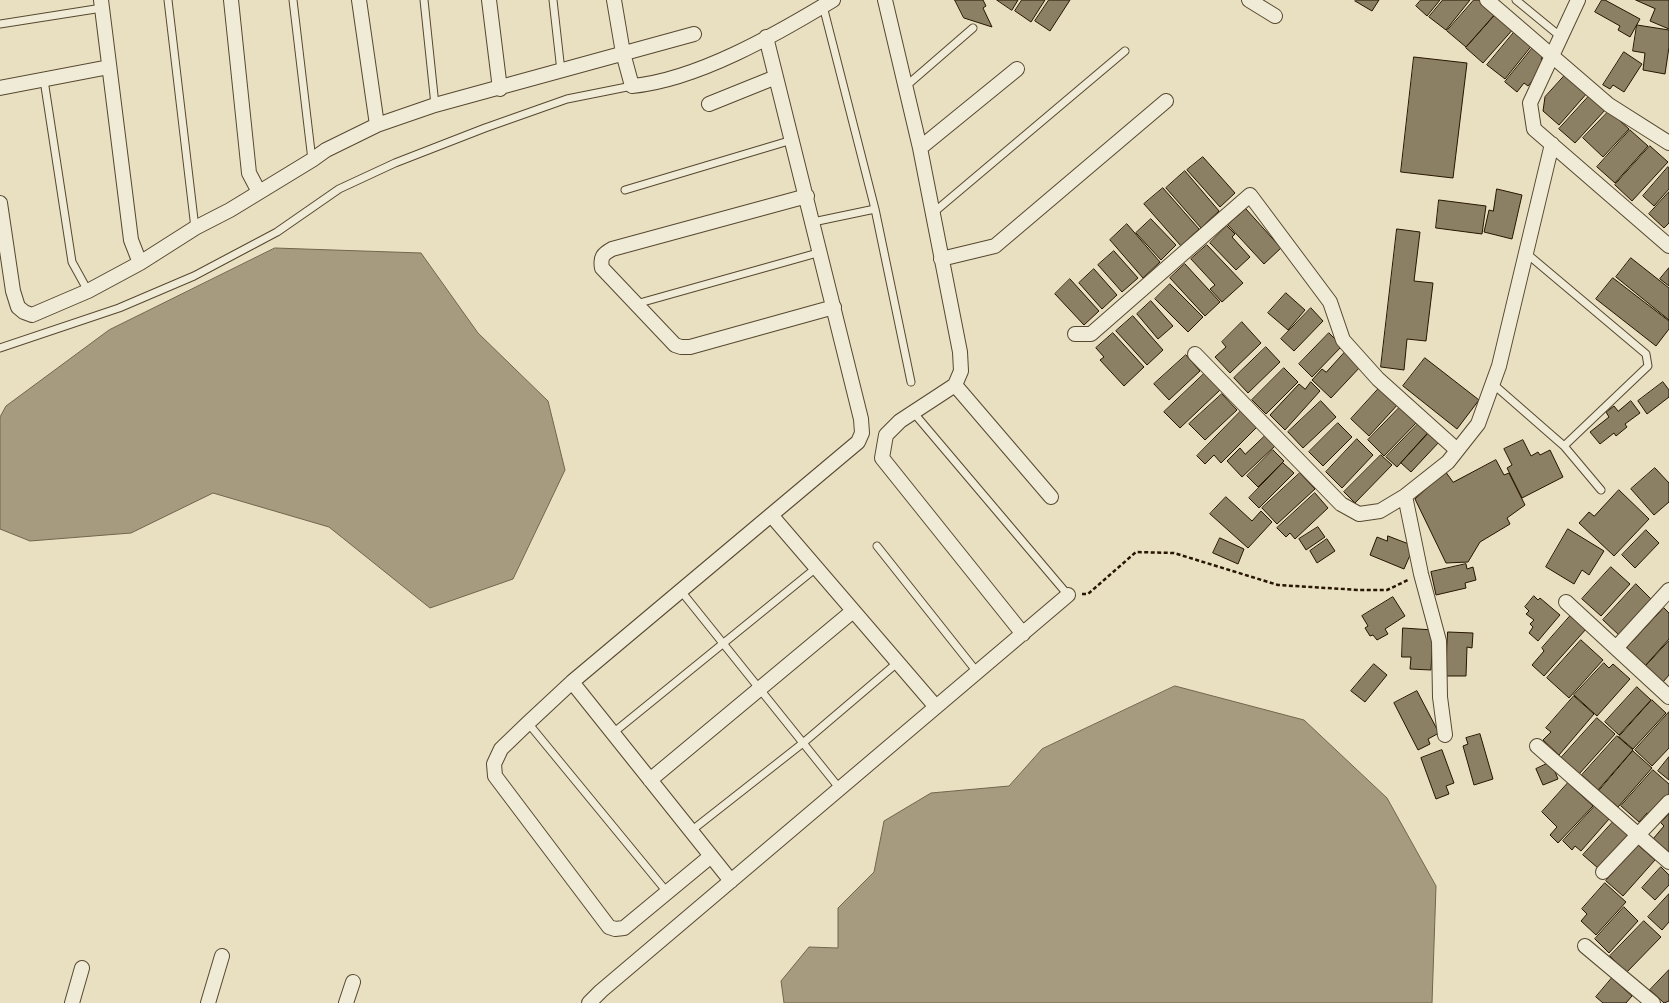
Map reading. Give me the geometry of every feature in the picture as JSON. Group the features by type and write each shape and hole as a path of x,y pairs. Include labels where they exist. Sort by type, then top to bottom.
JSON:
{"street":[{"path":"231,0 249,173 259,192"},
{"path":"359,0 377,124"},
{"path":"489,0 500,89"},
{"path":"614,0 623,53 632,86 647,85 722,60 828,3"},
{"path":"886,0 920,148 960,352 961,371 955,385 900,421 886,436 882,458 1023,634"},
{"path":"1249,0 1275,16"},
{"path":"1487,0 1609,105 1669,143"},
{"path":"1578,0 1530,103 1534,129 1669,246"},
{"path":"102,4 131,240 140,264"},
{"path":"0,203 13,291 18,307 32,315 88,291 140,264 195,228 259,192 326,150 377,124 435,105 500,89 694,34"},
{"path":"711,856 624,928 615,929 609,927 495,776 494,764 501,749 572,682 858,442 862,433 861,419 821,252 766,37"},
{"path":"0,88 109,67"},
{"path":"920,148 1017,69"},
{"path":"709,104 776,77"},
{"path":"941,259 995,246 1166,101"},
{"path":"1195,354 1341,504 1359,514 1380,511 1405,496 1448,462 1478,424 1499,366 1552,144"},
{"path":"1075,334 1091,334 1250,195 1330,302 1343,340 1378,379 1457,450"},
{"path":"807,196 621,247 604,253 600,260 602,268 675,345 681,348 834,307"},
{"path":"955,385 1051,497"},
{"path":"1405,496 1421,574 1439,641 1440,697 1445,735"},
{"path":"771,515 936,707"},
{"path":"1616,648 1669,590"},
{"path":"589,1003 1068,596"},
{"path":"1566,602 1669,697"},
{"path":"650,780 853,611"},
{"path":"572,682 731,881"},
{"path":"1537,746 1669,862"},
{"path":"1603,872 1669,802"},
{"path":"1585,946 1653,1003"},
{"path":"208,1003 222,956"},
{"path":"72,1003 82,968"},
{"path":"346,1003 353,982"}],"lane":[{"path":"168,0 195,228"},
{"path":"294,0 312,160"},
{"path":"424,0 435,105"},
{"path":"553,0 561,72"},
{"path":"1516,0 1561,37"},
{"path":"828,3 875,209 911,382"},
{"path":"0,24 102,4"},
{"path":"906,86 972,28"},
{"path":"933,214 1125,51"},
{"path":"44,80 72,262 88,291"},
{"path":"0,348 119,308 194,276 277,232 339,189 395,163 567,99 632,86"},
{"path":"625,190 792,140"},
{"path":"813,222 875,209"},
{"path":"636,304 821,252"},
{"path":"1525,253 1646,354 1648,366 1564,446"},
{"path":"1493,384 1564,446 1601,490"},
{"path":"913,412 1068,596"},
{"path":"877,546 977,672"},
{"path":"613,733 816,568"},
{"path":"681,591 840,789"},
{"path":"691,831 803,743 897,663"},
{"path":"528,723 667,892"}],"path":[{"path":"1068,596 1088,594 1136,552 1174,553 1278,585 1387,590 1421,574"}],"shaded area":[{"path":"275,248 421,253 478,333 548,401 565,470 513,579 430,608 329,527 213,493 131,533 30,541 0,529 0,417 6,406 109,330"},
{"path":"1175,686 1304,720 1387,798 1436,886 1432,1003 784,1003 781,981 809,947 838,948 838,908 874,872 884,821 931,793 1009,786 1042,749"}],"building":[{"path":"955,0 983,0 986,6 983,8 992,27 964,18"},
{"path":"997,0 1018,0 1012,10"},
{"path":"1022,0 1045,0 1031,22 1015,11"},
{"path":"1049,0 1070,0 1050,31 1035,21"},
{"path":"1356,0 1379,0 1372,11"},
{"path":"1421,0 1440,0 1427,16 1416,6"},
{"path":"1443,0 1470,0 1446,30 1429,17"},
{"path":"1474,0 1481,0 1496,13 1466,47 1447,31"},
{"path":"1602,0 1640,19 1630,37 1618,30 1620,26 1595,12"},
{"path":"1636,0 1669,0 1669,29 1650,21 1655,9"},
{"path":"1498,12 1515,27 1483,63 1466,48"},
{"path":"1637,25 1669,30 1669,47 1665,74 1643,70 1645,53 1633,51"},
{"path":"1516,30 1533,44 1505,79 1487,65"},
{"path":"1535,45 1545,54 1541,59 1547,63 1528,86 1524,83 1517,92 1505,82"},
{"path":"1624,52 1642,64 1624,92 1613,85 1610,89 1603,85"},
{"path":"1414,57 1467,63 1453,178 1401,172"},
{"path":"1567,73 1588,92 1559,125 1543,111 1545,97"},
{"path":"1590,95 1606,109 1575,143 1559,129"},
{"path":"1609,111 1629,129 1603,157 1583,138"},
{"path":"1630,130 1648,146 1615,183 1597,167"},
{"path":"1650,146 1668,162 1632,201 1615,185"},
{"path":"1203,157 1235,193 1220,207 1187,170"},
{"path":"1668,167 1669,189 1654,206 1643,196"},
{"path":"1185,171 1219,211 1201,228 1166,188"},
{"path":"1163,188 1199,229 1181,246 1144,204"},
{"path":"1497,189 1522,195 1512,239 1484,232 1489,210 1493,211"},
{"path":"1669,192 1669,223 1664,228 1649,214"},
{"path":"1439,200 1486,206 1482,234 1436,228"},
{"path":"1246,209 1281,248 1264,264 1228,225"},
{"path":"1151,219 1176,245 1161,260 1136,233"},
{"path":"1127,224 1160,262 1143,278 1110,240"},
{"path":"1227,226 1235,234 1232,237 1250,257 1236,270 1210,243"},
{"path":"1397,229 1420,232 1414,281 1433,283 1426,341 1407,339 1404,370 1381,367"},
{"path":"1207,245 1243,283 1222,302 1210,289 1215,285 1191,259"},
{"path":"1114,251 1138,278 1122,292 1098,265"},
{"path":"1631,258 1669,288 1669,320 1616,277"},
{"path":"1185,264 1220,302 1205,316 1170,278"},
{"path":"1669,268 1669,286 1660,279"},
{"path":"1094,269 1117,295 1102,309 1079,283"},
{"path":"1613,278 1669,321 1669,329 1656,346 1596,299"},
{"path":"1070,279 1099,311 1084,325 1055,294"},
{"path":"1170,284 1203,317 1188,332 1155,299"},
{"path":"1286,293 1305,310 1288,330 1268,313"},
{"path":"1151,301 1173,326 1158,339 1137,314"},
{"path":"1311,308 1323,321 1294,351 1281,339"},
{"path":"1133,316 1163,350 1147,365 1116,331"},
{"path":"1242,322 1261,343 1230,373 1215,357 1226,347 1222,342"},
{"path":"1113,333 1144,367 1124,386 1100,360 1104,357 1096,348"},
{"path":"1329,333 1342,346 1312,377 1299,364"},
{"path":"1266,347 1280,362 1248,393 1234,378"},
{"path":"1346,351 1361,366 1331,398 1312,380 1322,369 1326,372"},
{"path":"1186,355 1200,371 1169,400 1154,384"},
{"path":"1425,358 1479,400 1457,429 1403,386"},
{"path":"1284,368 1298,382 1266,414 1252,400"},
{"path":"1205,373 1220,390 1180,428 1164,412"},
{"path":"1311,382 1320,391 1285,430 1270,415 1299,384 1305,389"},
{"path":"1663,382 1669,390 1669,397 1647,414 1638,401"},
{"path":"1382,385 1400,402 1369,436 1351,419"},
{"path":"1222,394 1237,410 1205,440 1189,424"},
{"path":"1321,401 1336,417 1303,448 1288,432"},
{"path":"1631,401 1640,413 1625,424 1627,427 1616,436 1614,433 1600,444 1590,432 1609,417 1606,412 1614,406 1618,411"},
{"path":"1402,405 1418,421 1384,456 1368,440"},
{"path":"1241,411 1257,427 1221,463 1214,455 1205,464 1197,456"},
{"path":"1420,422 1430,431 1397,467 1386,457"},
{"path":"1338,423 1352,437 1323,466 1309,452"},
{"path":"1430,431 1440,441 1411,472 1401,463"},
{"path":"1265,436 1275,446 1242,477 1227,461 1240,448 1245,454"},
{"path":"1357,439 1373,455 1342,488 1326,472"},
{"path":"1523,440 1531,456 1538,452 1540,455 1550,450 1563,477 1522,498 1507,468 1512,465 1504,449"},
{"path":"1273,450 1284,461 1258,487 1247,476"},
{"path":"1381,455 1392,465 1355,503 1344,492"},
{"path":"1496,460 1504,475 1509,473 1525,505 1507,518 1510,524 1480,542 1468,562 1446,563 1415,499 1445,471 1453,482"},
{"path":"1283,463 1294,473 1259,508 1249,498"},
{"path":"1655,468 1669,483 1669,502 1654,515 1631,489"},
{"path":"1300,473 1315,489 1277,524 1262,508"},
{"path":"1619,490 1649,519 1614,556 1579,523 1589,512 1594,516"},
{"path":"1315,493 1328,508 1295,539 1290,533 1286,537 1277,528"},
{"path":"1226,497 1252,521 1261,511 1272,522 1248,548 1210,514"},
{"path":"1318,527 1325,537 1306,550 1299,539"},
{"path":"1568,529 1604,551 1589,575 1582,570 1574,584 1546,567"},
{"path":"1646,530 1659,543 1635,568 1622,555"},
{"path":"1388,536 1414,546 1404,569 1370,555 1377,537 1387,541"},
{"path":"1220,538 1244,549 1238,564 1213,553"},
{"path":"1327,539 1335,551 1317,563 1310,551"},
{"path":"1466,564 1467,569 1473,567 1476,580 1465,583 1466,588 1436,595 1431,572"},
{"path":"1611,567 1630,584 1601,616 1582,599"},
{"path":"1636,584 1652,600 1620,636 1603,620"},
{"path":"1534,596 1538,600 1540,598 1560,615 1538,641 1529,633 1533,627 1530,624 1534,620 1526,614 1529,611 1525,607"},
{"path":"1393,597 1405,616 1385,629 1388,634 1377,640 1373,635 1370,636 1365,628 1368,626 1362,616"},
{"path":"1664,608 1669,613 1669,639 1645,666 1626,649"},
{"path":"1572,614 1587,628 1544,676 1532,665 1544,651 1542,648"},
{"path":"1403,628 1433,630 1431,670 1410,669 1411,657 1402,657"},
{"path":"1448,632 1473,633 1472,648 1467,647 1466,676 1446,676"},
{"path":"1581,640 1603,660 1569,698 1547,678"},
{"path":"1669,641 1669,675 1663,682 1646,666"},
{"path":"1604,663 1609,668 1613,664 1630,679 1597,716 1574,695"},
{"path":"1374,664 1387,675 1365,702 1351,691"},
{"path":"1637,687 1651,700 1619,735 1605,722"},
{"path":"1417,691 1439,733 1428,739 1430,744 1418,750 1394,703"},
{"path":"1574,696 1594,714 1559,755 1543,740 1551,732 1546,728"},
{"path":"1652,700 1666,713 1633,749 1619,737"},
{"path":"1669,712 1669,748 1652,766 1635,750"},
{"path":"1597,718 1615,734 1579,774 1561,758"},
{"path":"1480,734 1493,779 1474,785 1463,746 1468,744 1466,738"},
{"path":"1617,736 1633,750 1598,790 1582,775"},
{"path":"1442,750 1454,783 1446,786 1449,794 1436,799 1421,758"},
{"path":"1633,751 1652,768 1618,807 1599,791"},
{"path":"1669,757 1669,780 1658,771"},
{"path":"1551,762 1558,779 1543,785 1536,769"},
{"path":"1653,770 1669,784 1669,798 1652,817 1647,813 1639,822 1621,806"},
{"path":"1568,783 1593,806 1558,843 1550,835 1557,827 1542,812"},
{"path":"1595,806 1609,819 1581,851 1575,846 1572,850 1563,841"},
{"path":"1669,814 1669,851 1667,853 1653,839 1664,826 1661,823"},
{"path":"1613,822 1629,836 1599,869 1583,855"},
{"path":"1638,845 1655,860 1623,896 1606,881"},
{"path":"1661,867 1669,875 1669,885 1655,900 1642,888"},
{"path":"1605,883 1626,902 1596,935 1581,921 1587,914 1582,909"},
{"path":"1669,894 1669,922 1662,930 1648,917"},
{"path":"1624,907 1638,921 1609,953 1595,939"},
{"path":"1644,921 1661,937 1626,973 1610,956"},
{"path":"1669,970 1669,1001 1664,1003 1650,990"},
{"path":"1612,978 1632,996 1626,1003 1603,1003 1596,997"}]}
